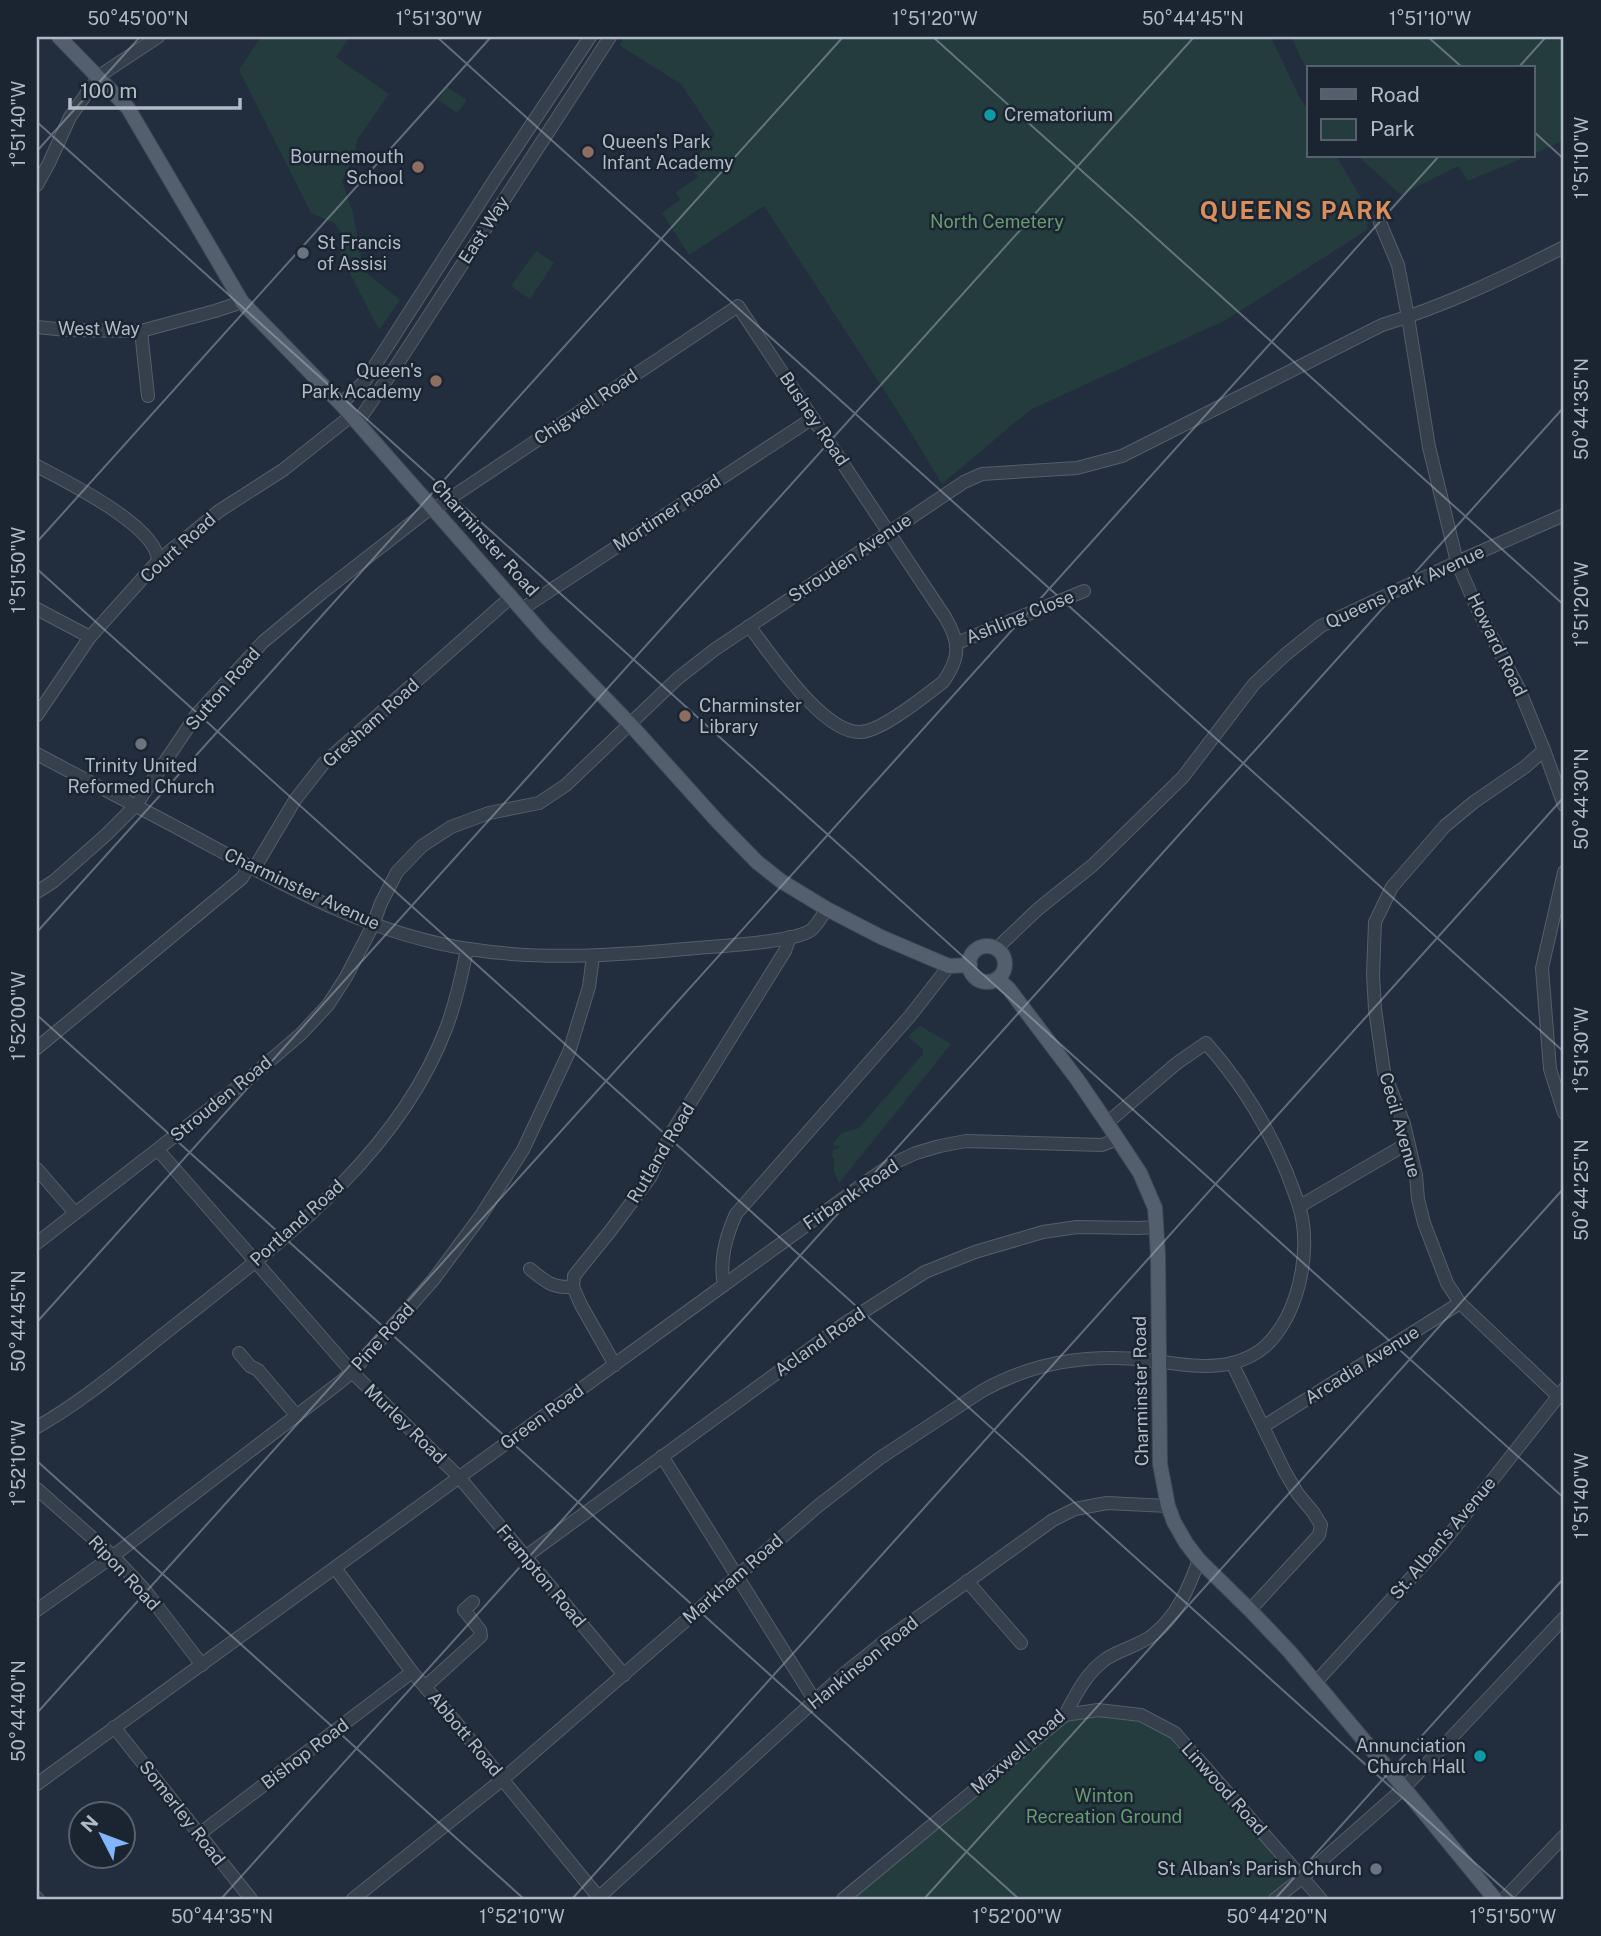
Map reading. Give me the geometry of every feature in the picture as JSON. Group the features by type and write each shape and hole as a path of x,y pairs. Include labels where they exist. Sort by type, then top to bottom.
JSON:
{"main road":[{"name":"Charminster Road","path":"59,37 128,108 242,302 341,404 511,597 757,862 781,881 827,909 881,937 949,966 970,965"},
{"path":"985,947 996,949 1003,956 1005,963 1002,975 991,982 978,980 970,965 972,955 985,947"},
{"name":"Charminster Road","path":"998,979 1009,989 1077,1079 1140,1173 1155,1208 1160,1464 1168,1506 1186,1543 1199,1560 1250,1610 1316,1682 1494,1899"}],"street":[{"path":"37,185 70,117 99,76 158,37"},
{"name":"East Way","path":"341,404 365,381 590,37"},
{"name":"East Way","path":"354,419 406,351 610,37"},
{"name":"Howard Road","path":"1379,220 1398,265 1429,447 1457,562 1476,606 1519,689 1564,805"},
{"name":"Strouden Avenue","path":"373,925 397,872 422,846 452,827 489,813 539,803 566,785 677,679 748,626 964,482 982,474 1077,468 1122,456 1382,325 1501,279 1564,247"},
{"name":"West Way","path":"37,327 141,331 215,312 242,302"},
{"name":"Bushey Road","path":"738,306 945,617 957,643"},
{"name":"Chigwell Road","path":"433,508 738,306"},
{"path":"141,331 148,396"},
{"name":"Mortimer Road","path":"522,609 813,418"},
{"name":"Court Road","path":"37,715 90,637 158,561 219,511 283,470 354,419"},
{"path":"37,467 105,503 123,516 156,549 158,561"},
{"name":"Sutton Road","path":"37,892 54,881 107,835 136,806 197,714 263,642 323,592 433,508"},
{"name":"Queens Park Avenue","path":"996,949 1038,909 1093,865 1183,777 1254,684 1284,654 1321,626 1564,515"},
{"name":"Ashling Close","path":"957,643 1084,591"},
{"name":"Gresham Road","path":"37,1048 242,878 252,868 295,800 324,763 511,597"},
{"path":"37,609 90,637"},
{"path":"748,626 817,711 841,728 859,733 878,727 943,682 957,653 957,643"},
{"name":"Cecil Avenue","path":"1544,750 1445,826 1392,887 1375,922 1373,961 1375,1009 1384,1072 1404,1124 1424,1223 1447,1283 1460,1303 1561,1392"},
{"name":"Charminster Avenue","path":"37,754 252,868 373,925 467,949 514,954 593,956 670,951 790,937 811,930 827,909"},
{"path":"1564,872 1542,968 1550,1069 1564,1113"},
{"name":"Strouden Road","path":"37,1243 253,1075 301,1034 328,1005 373,925"},
{"name":"Rutland Road","path":"573,1287 574,1276 651,1176 672,1132 785,951 790,937"},
{"name":"Portland Road","path":"37,1427 102,1382 256,1261 319,1206 354,1171 398,1119 427,1070 447,1028 467,949"},
{"name":"Pine Road","path":"37,1610 113,1556 352,1371 434,1279 480,1217 523,1150 569,1052 589,987 593,956"},
{"path":"723,1286 724,1251 736,1214 910,1016 949,966"},
{"path":"1107,1123 1177,1063 1206,1043 1242,1088 1270,1133 1300,1206 1304,1245 1295,1300 1276,1336 1258,1352 1232,1363 1285,1472 1313,1512 1321,1530 1250,1610"},
{"name":"Firbank Road","path":"723,1286 873,1177 916,1153 966,1141 1102,1145 1118,1139"},
{"path":"1300,1206 1408,1143"},
{"name":"Murley Road","path":"158,1150 352,1371 459,1477"},
{"path":"37,1169 75,1213"},
{"name":"Acland Road","path":"525,1557 844,1324 940,1265 1011,1240 1043,1232 1077,1227 1157,1227"},
{"path":"530,1269 554,1286 573,1287 615,1365"},
{"name":"Green Road","path":"37,1784 723,1286"},
{"name":"Arcadia Avenue","path":"1264,1426 1460,1303"},
{"path":"239,1353 250,1366 258,1370 297,1416"},
{"name":"Markham Road","path":"353,1899 503,1779 858,1474 914,1434 989,1387 1037,1368 1091,1357 1149,1360 1178,1365 1232,1363"},
{"name":"St. Alban's Avenue","path":"1316,1682 1442,1544 1561,1392"},
{"path":"662,1456 814,1701"},
{"name":"Frampton Road","path":"459,1477 624,1675"},
{"name":"Ripon Road","path":"37,1489 113,1556 144,1589 202,1665"},
{"name":"Hankinson Road","path":"598,1899 845,1673 1053,1520 1075,1509 1107,1503 1168,1506"},
{"name":"Maxwell Road","path":"843,1899 1065,1716 1082,1682 1106,1659 1154,1634 1175,1611 1188,1590 1199,1560"},
{"name":"Abbott Road","path":"335,1568 412,1672 503,1779 598,1899"},
{"path":"967,1581 1021,1643"},
{"path":"425,1687 481,1636 480,1630 464,1610 473,1602"},
{"path":"1275,1899 1404,1788 1564,1618"},
{"name":"Bishop Road","path":"198,1835 412,1672"},
{"name":"Linwood Road","path":"1065,1716 1098,1710 1141,1715 1175,1732 1321,1899"},
{"name":"Somerley Road","path":"114,1727 250,1899"},
{"path":"1504,1899 1564,1836"}],"green space":[{"path":"261,37 350,37 336,57 389,94 357,140 355,153 342,181 353,213 364,271 400,300 379,330 340,254 342,234 334,223 311,213 239,70"},
{"name":"North Cemetery","path":"625,37 1271,37 1307,109 1307,158 1337,158 1368,213 1367,230 1226,320 1030,410 942,484 764,206 689,255 662,213 680,200 676,192 698,177 689,166 715,135 681,84 619,45"},
{"path":"1291,37 1564,37 1564,140 1534,154 1534,66 1307,66 1307,71"},
{"path":"447,87 467,100 457,113 438,100"},
{"path":"1360,158 1523,158 1468,181 1458,166 1401,195"},
{"path":"536,251 554,263 530,299 511,286"},
{"path":"920,1026 951,1044 839,1183 832,1156 833,1150 841,1147 834,1145 834,1142 842,1133 859,1128 923,1054 923,1049 908,1037"},
{"name":"Winton Recreation Ground","path":"1070,1711 1141,1715 1175,1733 1302,1878 1275,1899 843,1899"}],"place":[{"name":"Crematorium","path":"990,115"},
{"name":"Queen's Park Infant Academy","path":"588,152"},
{"name":"Bournemouth School","path":"418,167"},
{"name":"St Francis of Assisi","path":"303,253"},
{"name":"Queen's Park Academy","path":"436,381"},
{"name":"Charminster Library","path":"685,716"},
{"name":"Trinity United Reformed Church","path":"141,744"},
{"name":"Annunciation Church Hall","path":"1480,1756"},
{"name":"St Alban’s Parish Church","path":"1376,1869"}],"district":[{"name":"QUEENS PARK","path":"1297,211"}]}
